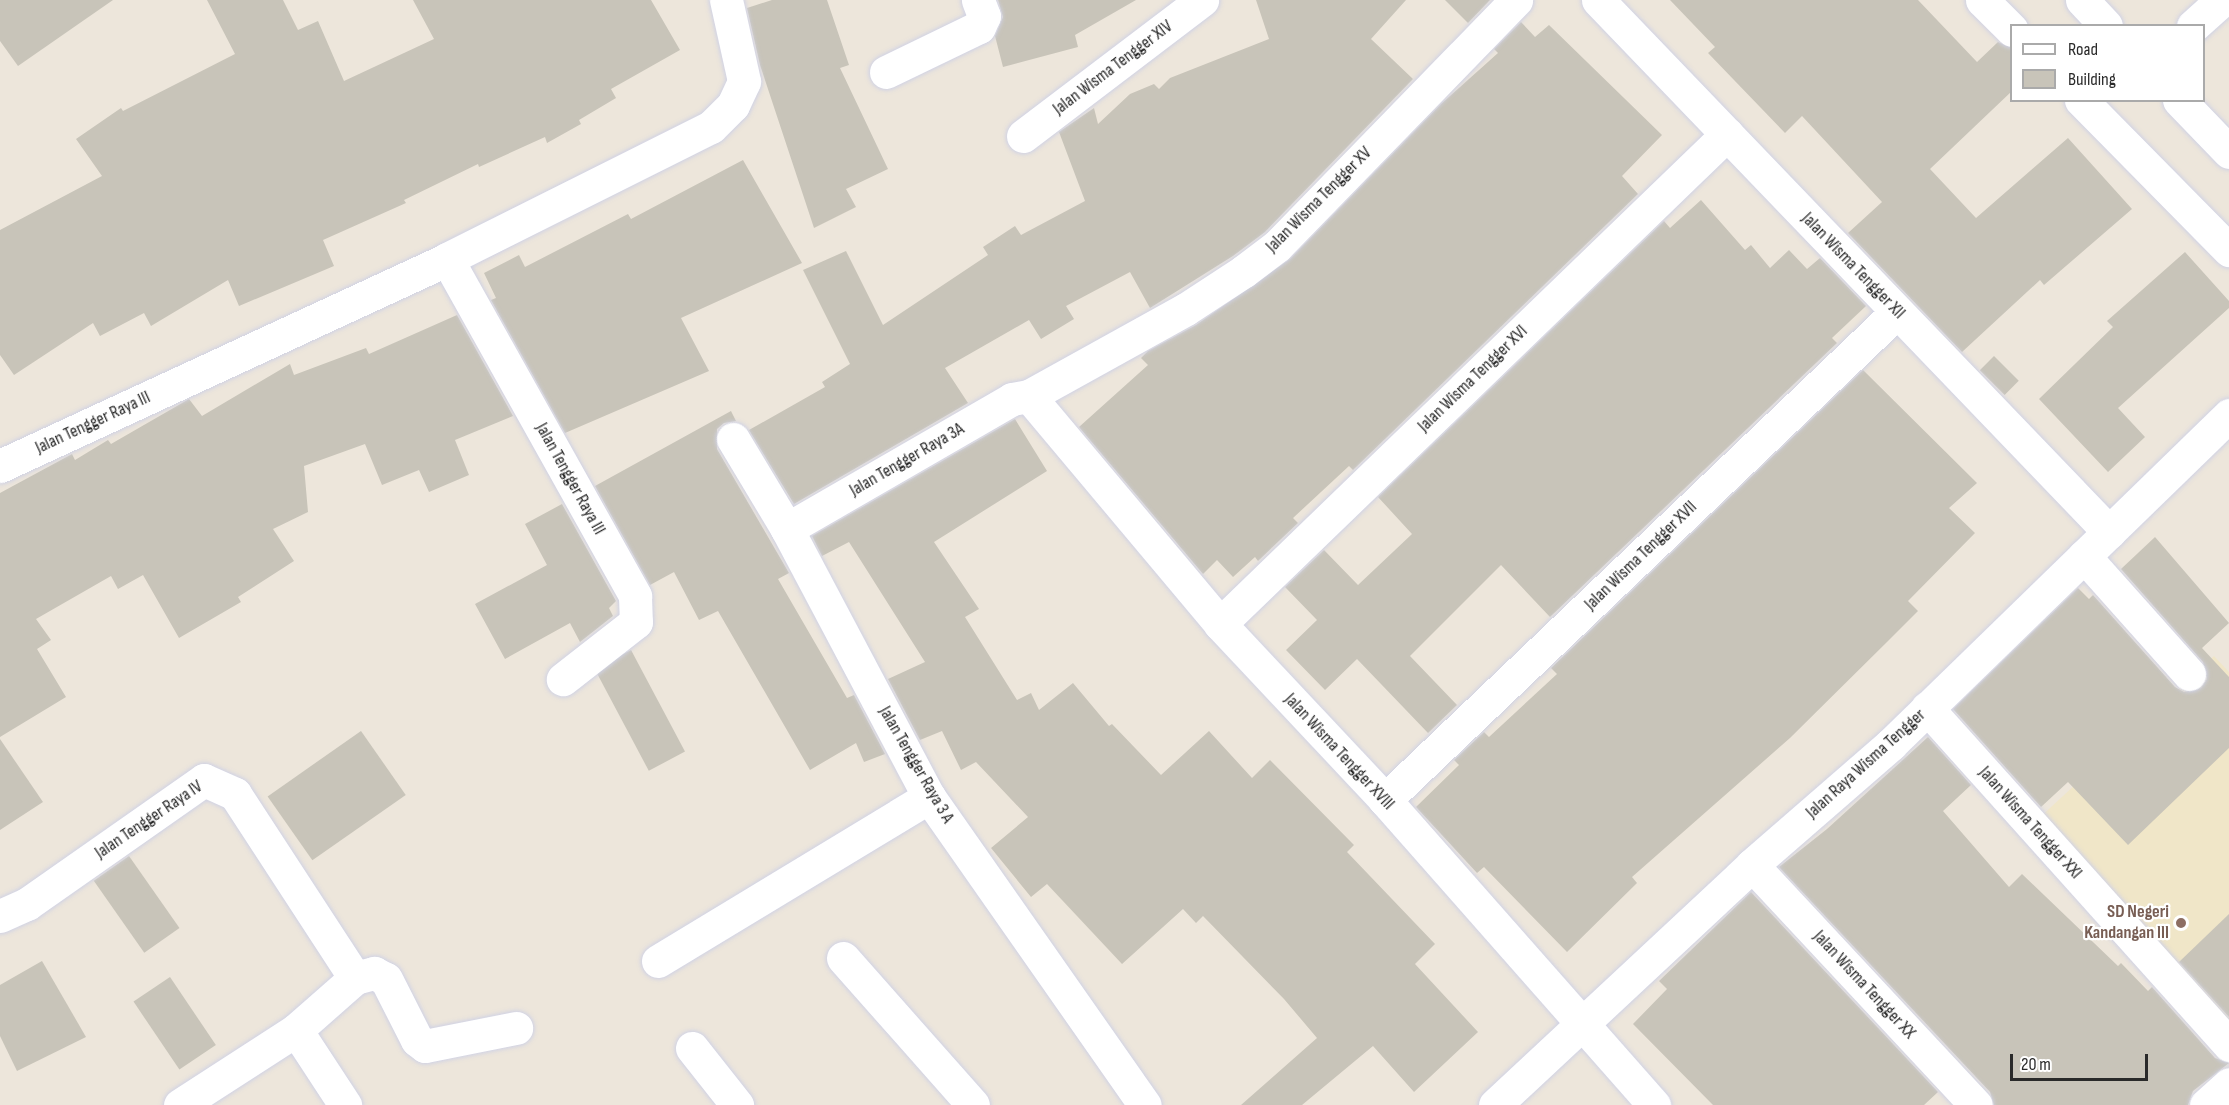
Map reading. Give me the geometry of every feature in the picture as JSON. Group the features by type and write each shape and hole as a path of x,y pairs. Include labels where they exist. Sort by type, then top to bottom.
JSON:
{"street":[{"name":"Jalan Tengger Raya III","path":"0,466 447,260 711,127 733,105 744,81 726,0"},
{"path":"886,72 979,27 984,16 978,0"},
{"name":"Jalan Wisma Tengger XIV","path":"1023,136 1202,0"},
{"name":"Jalan Wisma Tengger XV","path":"1029,396 1186,309 1277,246 1516,0"},
{"name":"Jalan Wisma Tengger XII","path":"1598,0 2109,532"},
{"path":"1982,0 2010,28"},
{"path":"2082,0 2104,24"},
{"path":"2195,24 2222,0"},
{"path":"2083,102 2229,250"},
{"path":"2181,102 2229,152"},
{"name":"Jalan Wisma Tengger XVI","path":"1220,624 1727,134"},
{"name":"Jalan Tengger Raya III","path":"447,260 635,596 636,622 564,679"},
{"name":"Jalan Wisma Tengger XVII","path":"1385,800 1897,312"},
{"name":"Jalan Tengger Raya 3A","path":"787,529 1012,399 1029,396"},
{"name":"Jalan Wisma Tengger XVIII","path":"1029,396 1220,624 1385,800 1581,1025 1654,1105"},
{"name":"Jalan Raya Wisma Tengger","path":"1495,1105 1752,865 1927,708 2229,415"},
{"name":"Jalan Tengger Raya 3 A","path":"733,439 787,529 929,796 1145,1105"},
{"path":"2084,556 2189,674"},
{"name":"Jalan Wisma Tengger XXI","path":"1927,708 2229,1044"},
{"name":"Jalan Tengger Raya IV","path":"0,916 27,904 204,780 236,794 355,978"},
{"path":"658,961 929,796"},
{"name":"Jalan Wisma Tengger XX","path":"1752,865 1976,1105"},
{"path":"843,958 973,1105"},
{"path":"180,1105 296,1030 355,978 382,975 417,1040 425,1047 516,1028"},
{"path":"296,1030 345,1105"},
{"path":"692,1048 737,1105"},
{"path":"2206,1105 2229,1084"}],"shaded area":[{"name":"SD Negeri Kandangan III","path":"2214,656 2229,672 2229,1026 2036,821"}],"building":[{"path":"0,0 113,0 18,66 0,41"},
{"path":"207,0 283,0 298,30 318,21 344,81 434,39 413,0 651,0 680,50 611,89 616,98 579,120 581,124 547,143 545,137 479,167 478,164 404,200 406,203 323,240 334,266 239,306 228,280 151,326 144,313 100,336 93,323 14,375 0,355 0,230 102,176 76,139 121,108 123,111 235,54"},
{"path":"772,0 827,0 849,65 840,68 888,169 846,189 856,207 814,228 760,65 747,8"},
{"path":"998,0 1136,0 1075,35 1078,47 1003,67 995,36 1003,17"},
{"path":"1256,0 1406,0 1371,39 1413,79 1265,232 1233,256 1150,308 1130,272 1066,306 1074,319 1041,339 1029,320 945,368 968,403 794,504 749,430 825,387 822,382 850,364 803,270 846,251 883,325 988,255 983,247 1015,226 1021,235 1085,201 1059,132 1094,108 1098,124 1130,94 1154,84 1159,89 1170,78 1269,39"},
{"path":"1445,0 1490,0 1468,23"},
{"path":"1670,0 1918,0 1977,62 1998,42 2010,47 2010,93 1930,169 1976,218 2068,138 2132,209 2044,285 2040,280 1962,352 1848,233 1882,202 1802,116 1785,133 1708,53 1715,47"},
{"path":"1521,22 1535,37 1549,25 1662,135 1622,176 1638,194 1353,470 1349,466 1293,518 1298,523 1258,561 1255,557 1233,577 1217,560 1203,574 1079,427 1148,365 1141,358 1148,351 1196,325 1290,259 1441,104 1498,53 1494,49"},
{"path":"743,160 802,263 681,318 709,371 565,433 491,300 496,298 484,273 519,255 525,267 628,214 631,219"},
{"path":"1701,200 1745,250 1751,245 1770,268 1789,250 1807,269 1820,258 1866,306 1832,338 1837,343 1550,617 1501,565 1410,656 1457,705 1428,733 1357,659 1325,690 1286,650 1317,620 1285,587 1324,550 1358,585 1412,534 1378,497 1664,221 1670,228"},
{"path":"2185,252 2229,301 2229,308 2118,408 2145,437 2108,472 2039,399 2113,327 2107,321"},
{"path":"457,315 513,416 455,440 469,475 429,492 419,470 382,485 365,444 304,466 308,512 273,529 294,561 238,597 241,602 179,638 143,575 118,589 111,576 36,619 51,640 37,649 66,697 0,737 0,493 72,454 75,460 108,440 111,444 189,399 202,416 290,364 294,375 366,348 369,354"},
{"path":"1994,356 2019,381 2005,395 1980,370"},
{"path":"1863,370 1977,483 1949,508 1975,533 1908,601 1918,611 1790,738 1632,877 1637,883 1567,952 1484,867 1477,873 1416,807 1459,765 1454,760 1484,732 1489,737 1557,674 1551,668"},
{"path":"731,411 736,421 724,423 717,429 717,449 789,573 778,579 847,698 854,695 885,754 864,762 856,743 810,770 718,611 699,620 674,572 650,585 595,486"},
{"path":"1015,419 1047,471 934,542 979,609 965,617 1017,700 1031,693 1039,710 1073,683 1109,726 1112,724 1161,775 1209,731 1252,778 1270,760 1354,845 1347,852 1435,944 1415,964 1478,1032 1414,1092 1373,1046 1302,1105 1241,1105 1317,1038 1284,999 1203,916 1196,923 1183,909 1122,964 1047,884 1031,897 991,848 1028,817 976,762 961,770 942,731 920,740 888,679 925,662 849,542 822,556 812,536"},
{"path":"562,504 616,601 609,608 613,616 580,642 570,623 505,659 475,604 547,565 525,524"},
{"path":"2155,537 2229,623 2202,648 2229,677 2229,748 2128,845 2068,782 2041,807 1953,709 2078,588 2089,599 2093,595 2175,687 2184,692 2201,688 2207,679 2203,662 2121,569"},
{"path":"631,650 685,752 649,771 595,669"},
{"path":"361,731 406,795 312,860 268,796"},
{"path":"1928,737 1971,785 1943,811 2009,887 2022,874 2118,966 2121,963 2148,991 2152,987 2215,1058 2229,1063 2193,1091 2188,1105 1994,1105 1990,1092 1779,867 1827,829"},
{"path":"0,739 43,802 0,830"},
{"path":"129,856 179,928 144,953 94,881"},
{"path":"1751,892 1938,1092 1924,1105 1713,1105 1633,1024 1667,989 1659,981"},
{"path":"2229,914 2229,1017 2179,962"},
{"path":"42,961 86,1037 17,1071 0,1036 0,985"},
{"path":"170,977 216,1045 179,1070 134,1002"}],"place":[{"name":"SD Negeri Kandangan III","path":"2181,923"}]}
